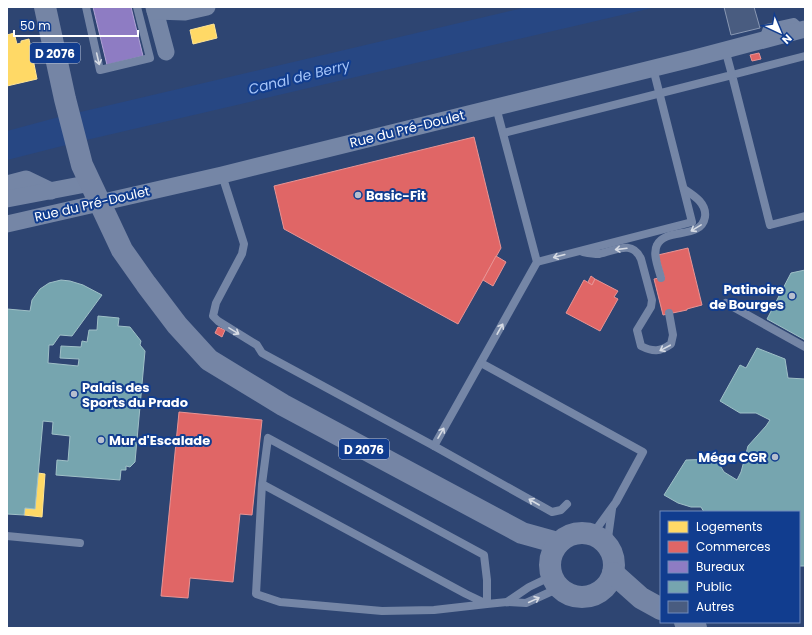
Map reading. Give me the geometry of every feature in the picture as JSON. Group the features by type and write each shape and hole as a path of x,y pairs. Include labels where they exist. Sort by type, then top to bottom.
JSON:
{"main road":[{"name":"D 2076","path":"45,7 65,99 91,183 122,250 177,326 209,360 283,405 522,533 555,567"},
{"path":"578,533 599,540 612,553 614,563 607,582 596,594 582,597 569,595 555,567 571,535 578,533"},
{"path":"607,582 660,608"},
{"path":"687,623 696,628"}],"street":[{"path":"166,52 154,9 185,12 207,7"},
{"name":"Rue du Pré-Doulet","path":"7,199 91,183 222,175 653,68 763,39 804,32"},
{"name":"Rue du Pré-Doulet","path":"7,184 26,179 51,191"},
{"name":"Rue du Pré-Doulet","path":"7,224 91,183"}],"lane":[{"path":"86,7 100,70 150,58 137,7"},
{"path":"725,49 770,225 805,216"},
{"path":"504,134 805,56"},
{"path":"537,262 692,222 653,68"},
{"path":"434,446 537,262 496,107"},
{"path":"222,175 244,244 242,254 216,303 213,316 218,321 257,345 262,353 552,512 561,510 567,504"},
{"path":"661,278 655,249 657,244 662,239 667,237 698,228 703,222 705,215 704,206 698,199 684,189"},
{"path":"576,252 598,254 626,248 632,249 638,253 652,300 651,307 637,330 641,346 648,350 658,351 671,344 673,335 669,313"},
{"path":"726,303 805,347"},
{"path":"481,363 643,452 616,502 612,506 599,540"},
{"path":"487,604 487,580 484,555 268,438 262,484 256,594 280,602 382,612 434,610 507,602 526,603 555,567"},
{"path":"262,484 487,604"},
{"path":"599,540 612,506"},
{"path":"7,536 80,543"},
{"path":"507,602 555,567"}],"water":[{"name":"Canal de Berry","path":"527,7 656,7 82,141 7,160 7,131 59,117"}],"building: Logements":[{"path":"214,24 217,38 193,44 190,30"},
{"path":"14,33 17,44 21,43 21,41 29,39 37,79 7,86 7,35"},
{"path":"38,473 45,474 42,517 24,515 25,508 35,509"}],"building: Commerces":[{"path":"759,53 761,59 752,61 750,55"},
{"path":"474,137 501,248 458,324 284,229 274,186"},
{"path":"688,248 702,305 663,315 654,279 664,277 658,255"},
{"path":"496,256 506,262 493,286 483,280"},
{"path":"591,276 595,279 592,285 588,282"},
{"path":"595,279 618,291 614,297 618,299 600,331 566,313 584,280 592,285"},
{"path":"218,327 225,330 222,337 215,333"},
{"path":"179,412 262,420 252,515 240,514 233,582 190,578 188,598 161,596"}],"building: Bureaux":[{"path":"93,7 131,7 143,56 107,65"}],"building: Public":[{"name":"Patinoire de Bourges","path":"805,270 805,340 767,319 791,273"},
{"name":"Palais des Sports du Prado","path":"61,280 83,285 102,295 72,336 60,335 53,345 49,345 48,363 78,366 79,359 60,358 61,346 81,347 82,341 87,342 89,330 97,330 98,316 119,318 118,326 130,327 141,341 140,345 145,351 135,462 130,467 126,466 126,470 121,470 120,480 56,475 57,460 68,461 70,436 52,434 53,422 43,421 35,509 25,508 24,515 7,514 7,309 30,311 32,300 40,289 49,283"},
{"name":"Méga CGR","path":"757,348 785,359 788,378 805,379 805,566 800,566 800,511 703,511 701,507 691,507 678,503 664,495 686,460 716,459 724,472 737,480 741,472 748,446 770,420 756,413 740,413 720,401 740,365 746,368"}],"building: Autres":[{"path":"724,7 754,7 760,28 731,35"}],"place":[{"name":"Basic-Fit","path":"358,195"},
{"name":"Patinoire de Bourges","path":"792,296"},
{"name":"Palais des Sports du Prado","path":"74,394"},
{"name":"Mur d'Escalade","path":"101,440"},
{"name":"Méga CGR","path":"775,457"}]}
